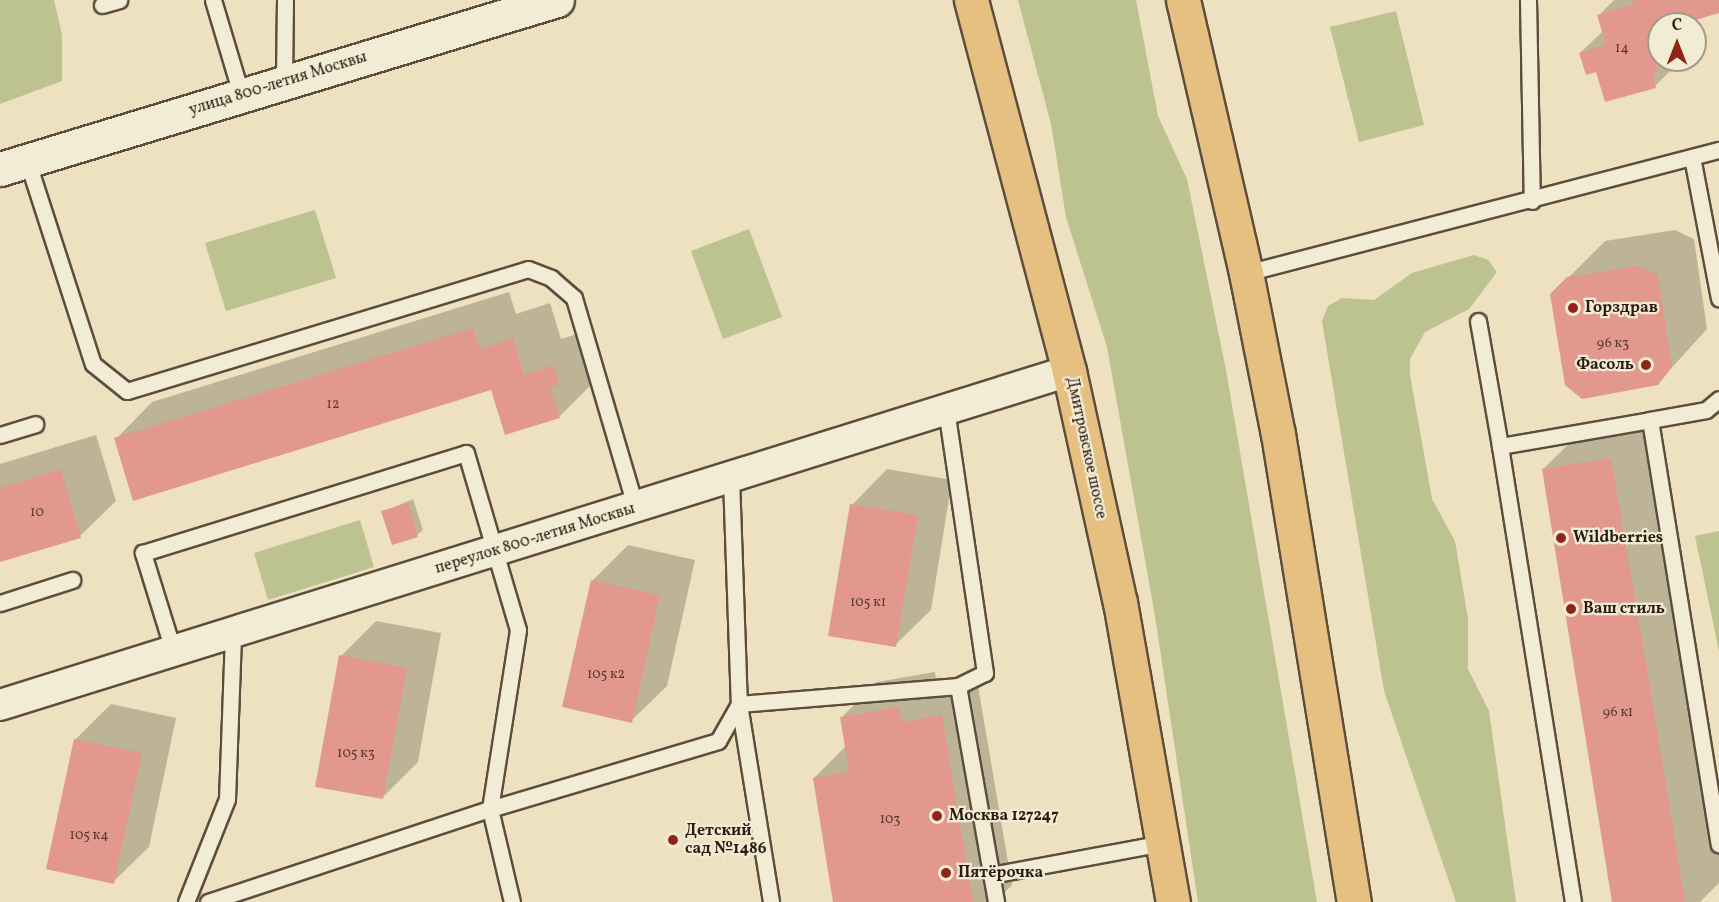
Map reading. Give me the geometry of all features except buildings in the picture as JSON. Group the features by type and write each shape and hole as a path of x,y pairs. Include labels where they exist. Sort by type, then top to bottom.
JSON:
{"main road":[{"name":"улица 800-летия Москвы","path":"13,165 557,0"},
{"name":"Дмитровское шоссе","path":"971,0 1069,370 1120,603 1173,902"},
{"path":"1183,0 1246,273 1278,434 1354,902"}],"street":[{"name":"переулок 800-летия Москвы","path":"0,705 496,552 1069,370"}],"lane":[{"path":"102,5 119,0"},
{"path":"213,0 242,94"},
{"path":"284,81 285,0"},
{"path":"1528,0 1532,201"},
{"path":"1246,273 1532,201 1719,150"},
{"path":"1692,157 1719,297"},
{"path":"13,165 93,364 127,391 528,269 551,278 574,298 636,508"},
{"path":"1478,321 1573,902"},
{"path":"1500,446 1706,410 1719,399"},
{"path":"739,704 958,686 985,673 946,408"},
{"path":"1650,420 1719,844"},
{"path":"0,435 35,424"},
{"path":"173,650 142,552 466,453 518,630 490,809 512,902"},
{"path":"731,478 739,704 771,902"},
{"path":"0,603 72,580"},
{"path":"186,902 226,799 232,632"},
{"path":"958,686 996,902"},
{"path":"208,902 490,809 718,741 739,704"},
{"path":"991,875 1162,843"}],"green space":[{"path":"0,0 54,0 62,35 62,81 0,104"},
{"path":"1018,0 1136,0 1158,116 1187,179 1226,370 1317,902 1198,902 1155,616 1107,347 1066,217 1051,124"},
{"path":"1396,11 1424,125 1359,142 1330,27"},
{"path":"315,210 336,278 226,311 205,243"},
{"path":"749,229 782,317 723,339 691,251"},
{"path":"1474,255 1488,260 1497,272 1469,309 1425,332 1410,359 1410,375 1432,499 1455,541 1468,619 1468,669 1489,711 1516,902 1456,902 1384,691 1322,321 1328,306 1342,298 1374,300 1412,273"},
{"path":"360,520 374,567 268,600 254,553"},
{"path":"1719,531 1719,651 1695,536"}],"place":[{"name":"Горздрав","path":"1573,308"},
{"name":"Фасоль","path":"1646,365"},
{"name":"Wildberries","path":"1561,538"},
{"name":"Ваш стиль","path":"1571,609"},
{"name":"Москва 127247","path":"937,816"},
{"name":"Детский сад №1486","path":"673,840"},
{"name":"Пятёрочка","path":"946,873"}]}
